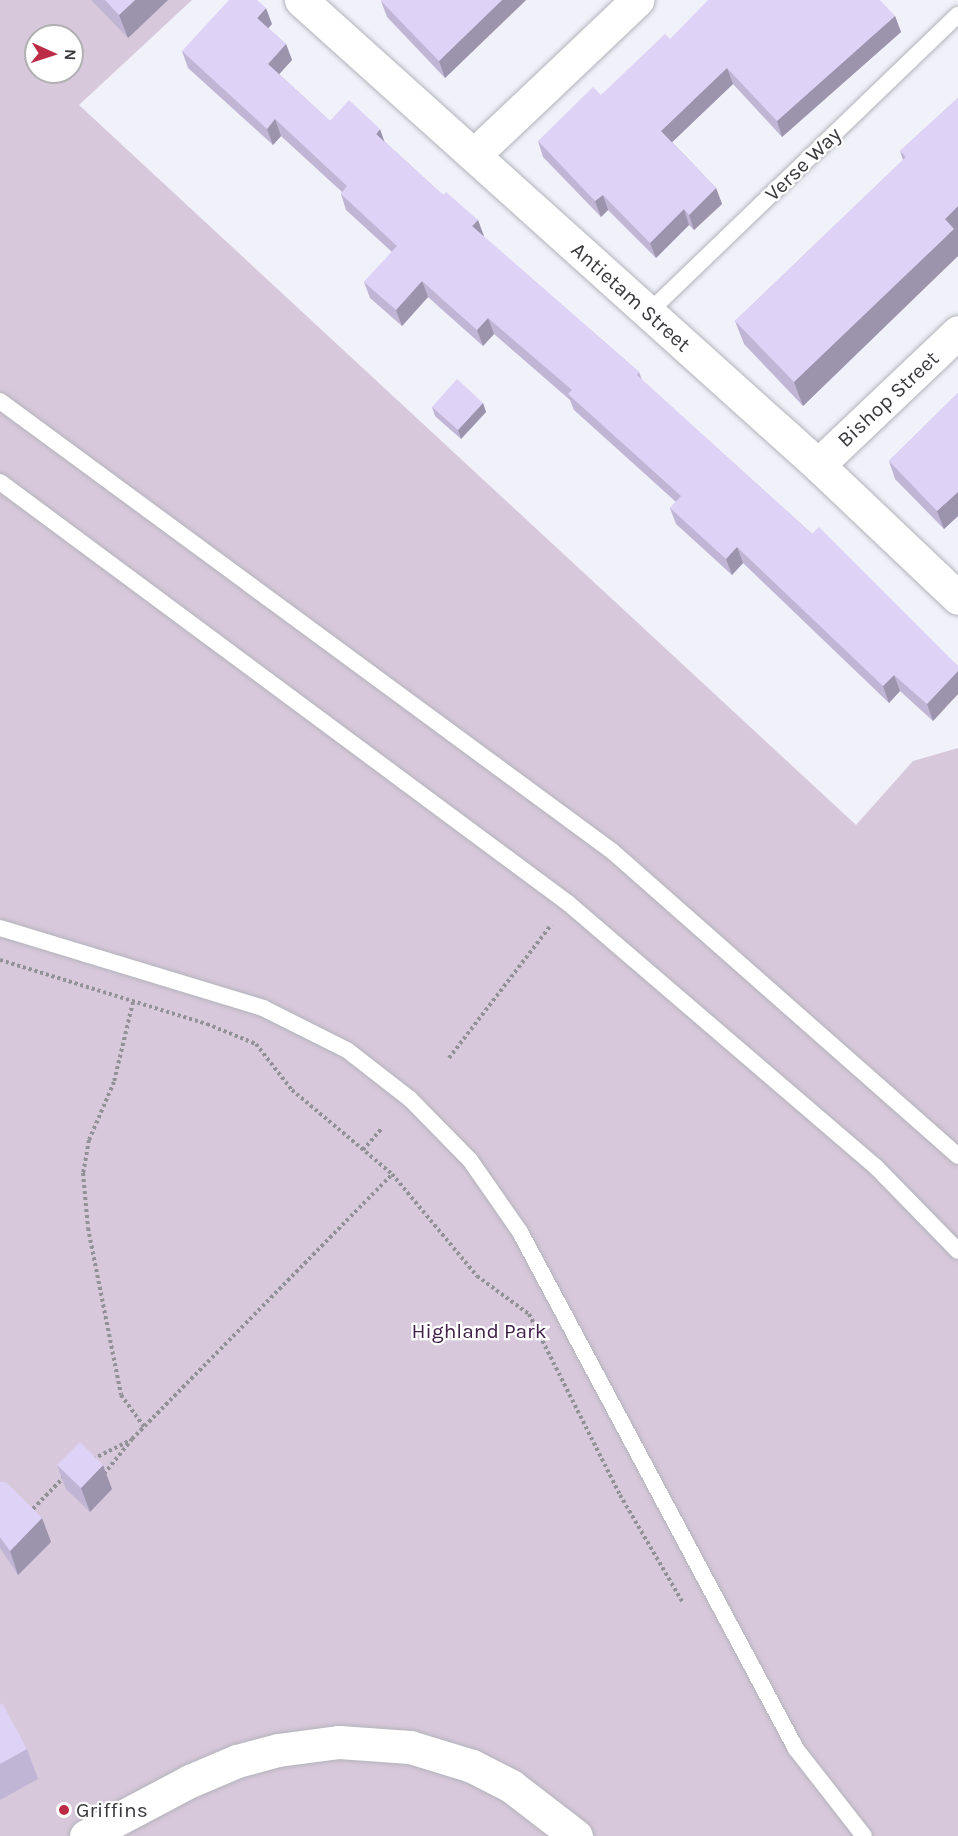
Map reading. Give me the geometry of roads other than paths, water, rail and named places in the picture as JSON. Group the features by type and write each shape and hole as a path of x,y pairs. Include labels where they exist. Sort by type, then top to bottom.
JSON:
{"street":[{"name":"Antietam Street","path":"301,0 475,154 818,465 958,598"},
{"path":"475,154 636,0"},
{"name":"Bishop Street","path":"818,465 958,332"},
{"path":"86,1836 190,1781 237,1761 278,1749 339,1742 410,1747 472,1766 511,1786 576,1836"}],"lane":[{"name":"Verse Way","path":"648,313 958,15"},
{"path":"0,401 612,850 958,1156"},
{"path":"0,482 568,903 876,1167 958,1251"},
{"path":"0,928 263,1008 347,1050 410,1099 471,1160 520,1232 796,1749 864,1836"}],"place":[{"name":"Griffins","path":"64,1810"}],"park label":[{"name":"Highland Park","path":"479,1331"}]}
